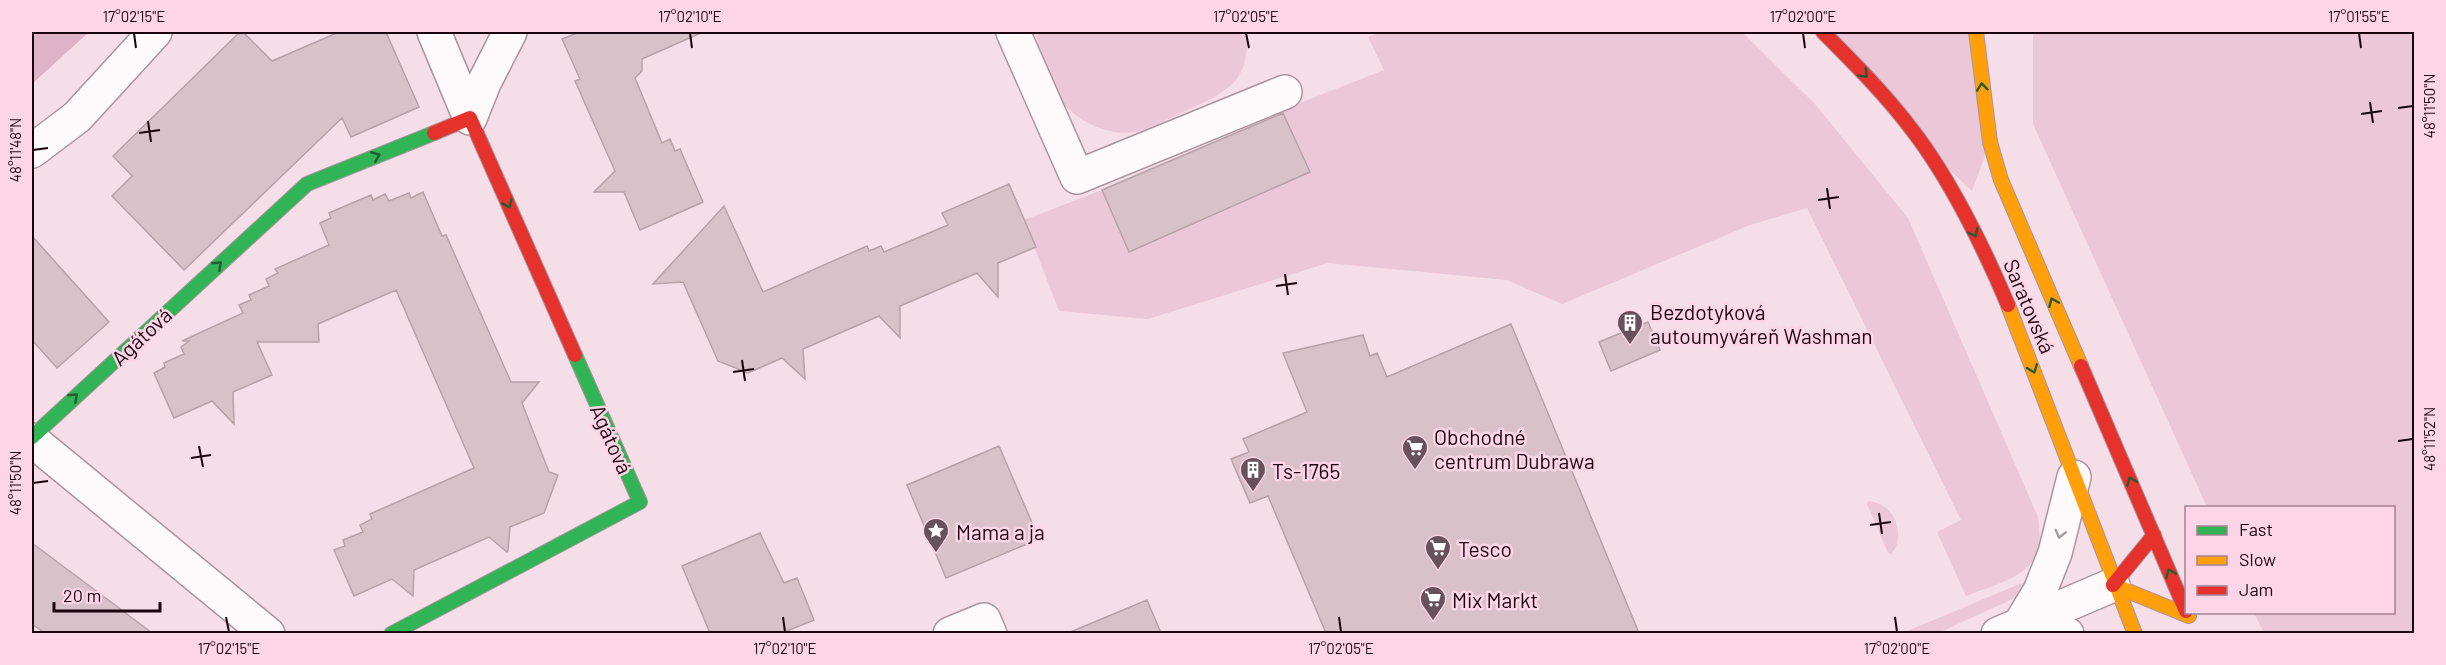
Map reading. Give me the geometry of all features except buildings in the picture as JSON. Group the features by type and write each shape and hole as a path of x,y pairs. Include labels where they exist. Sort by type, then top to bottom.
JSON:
{"main road":[{"name":"Saratovská","path":"1823,32 1874,84 1925,147 1972,227 2013,314 2113,585 2135,633"},
{"name":"Saratovská","path":"1976,32 1990,142 2001,180 2185,607"},
{"name":"Agátová","path":"32,438 307,184 470,118 640,502 391,633"},
{"path":"2154,535 2113,585 2189,616"}],"street":[{"path":"32,151 77,117 155,32"},
{"path":"434,32 470,118"},
{"path":"470,118 484,83 510,32"},
{"path":"1013,32 1077,177 1286,92"},
{"name":"Agátová","path":"32,438 268,633"},
{"path":"2009,629 2040,591 2055,553 2074,477"},
{"path":"2009,629 2113,585"},
{"path":"950,633 984,620 990,633"},
{"path":"2009,629 2067,633"}],"shaded area":[{"path":"32,32 89,32 32,84"},
{"path":"1036,32 1246,32 1247,50 1239,75 1221,93 1148,128 1122,133 1090,124 1071,112 1064,104 1042,56"},
{"path":"1380,32 1742,32 1815,104 1908,218 2038,517 2040,534 2034,560 2027,568 2008,580 1966,596 1937,532 1961,520 1807,208 1750,225 1562,304 1507,280 1328,263 1148,319 1059,311 1024,220 1102,190 1129,252 1310,172 1282,110 1384,70 1368,37"},
{"path":"1823,32 1976,32 1990,142 1972,191 1925,147"},
{"path":"2033,32 2414,32 2414,633 2264,633 2254,614 2395,614 2395,506 2207,506 2033,124"},
{"path":"1869,501 1880,504 1888,510 1896,522 1897,543 1891,554 1888,553 1867,504"},
{"path":"2034,578 2015,598 1938,633 1900,634"}],"traffic: fast":[{"path":"32,437 307,184 434,133"},
{"path":"391,634 640,502 575,355"}],"traffic: slow":[{"path":"1976,32 1990,142 2001,180 2081,366"},
{"path":"2008,305 2135,634"},
{"path":"2113,585 2189,616"}],"traffic: jam":[{"path":"1823,32 1881,92 1927,150 1966,215 2008,305"},
{"path":"434,133 470,118 575,355"},
{"path":"2081,366 2185,609"},
{"path":"2113,585 2154,535"}],"place":[{"name":"Bezdotyková autoumyváreň Washman","path":"1630,346"},
{"name":"Obchodné centrum Dubrawa","path":"1415,471"},
{"name":"Ts-1765","path":"1253,493"},
{"name":"Mama a ja","path":"936,554"},
{"name":"Tesco","path":"1438,571"},
{"name":"Mix Markt","path":"1433,622"}]}
